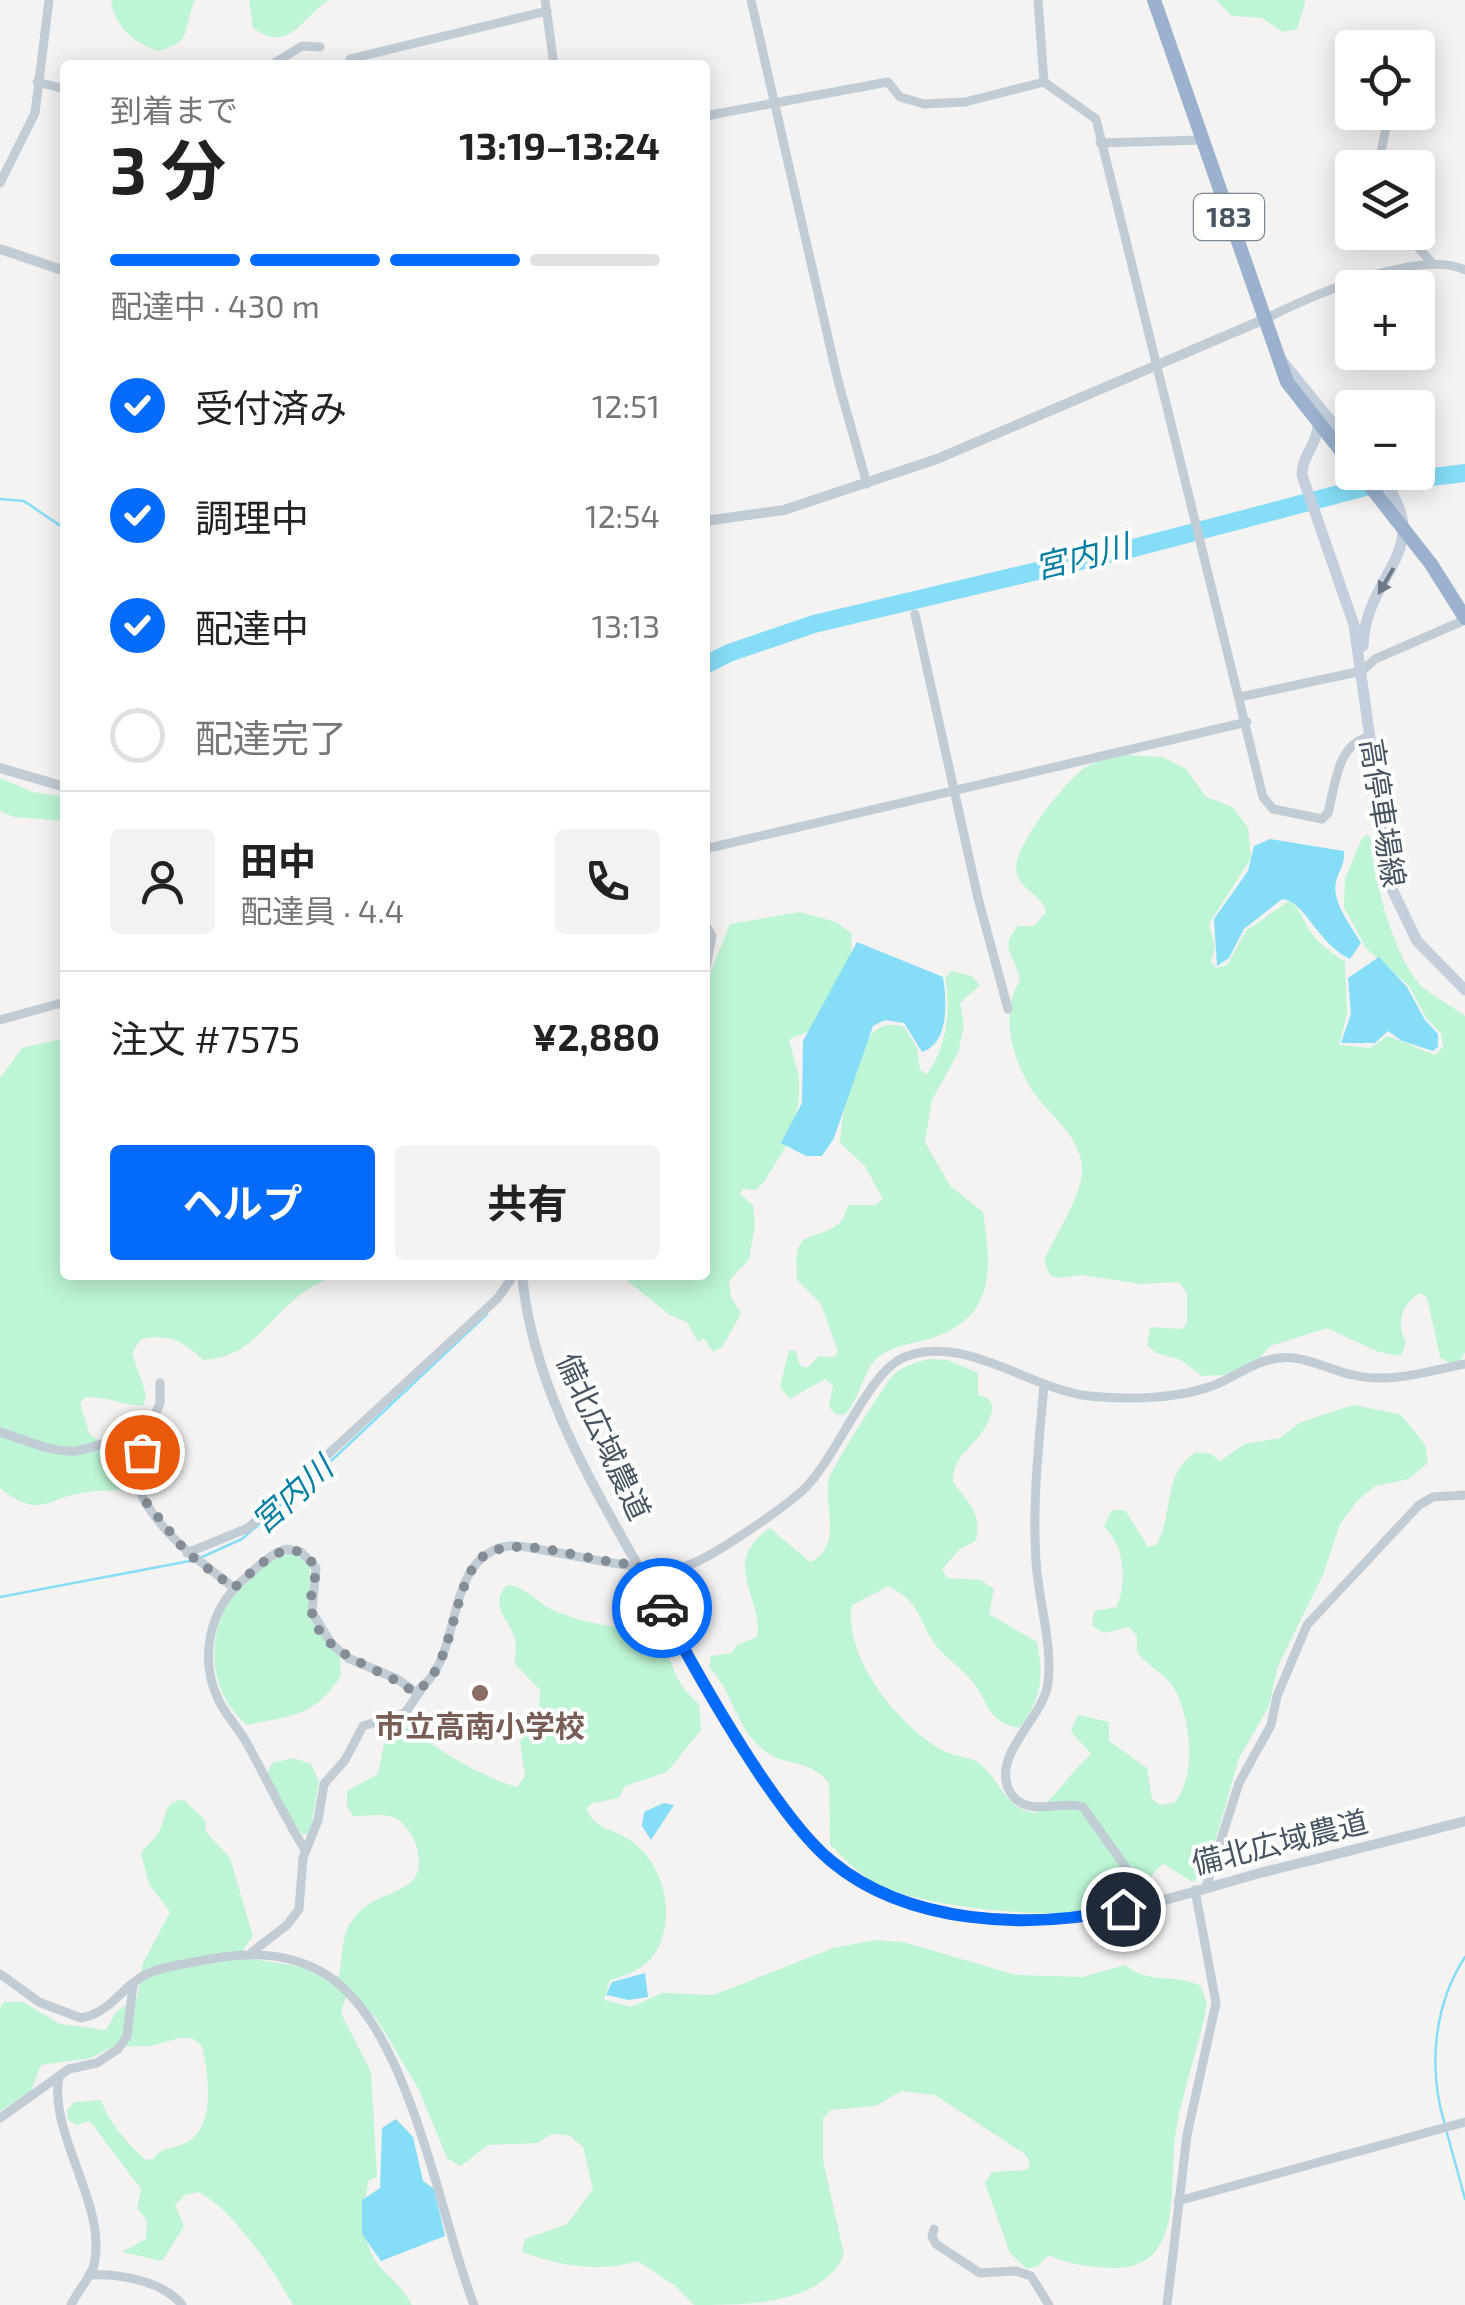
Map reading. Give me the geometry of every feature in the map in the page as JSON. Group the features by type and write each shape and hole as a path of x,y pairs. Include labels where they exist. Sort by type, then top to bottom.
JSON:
{"highway":[{"name":"183","path":"1154,0 1287,382 1335,446"},
{"path":"1373,490 1422,551 1465,619"}],"main road":[{"path":"1276,354 1335,426"},
{"name":"高停車場線","path":"1318,426 1316,444 1302,468 1306,492 1345,596 1362,670 1385,860 1400,914 1437,966 1465,990"},
{"name":"高停車場線","path":"1362,670 1368,615 1404,542 1402,512 1390,490"}],"street":[{"path":"0,183 35,113 49,0"},
{"path":"750,0 838,380 867,484"},
{"path":"1038,0 1044,82"},
{"path":"350,60 546,6 553,60"},
{"path":"279,60 302,46 320,47"},
{"path":"38,82 60,88"},
{"path":"710,115 888,82 900,98 939,105 1044,82 1080,103 1096,119 1262,797 1273,809 1314,819 1328,813 1343,756 1360,739 1370,737"},
{"path":"1100,143 1202,140"},
{"path":"0,249 60,269"},
{"path":"1420,250 1433,264"},
{"path":"710,520 784,510 867,484 1155,370 1353,282 1433,264 1465,270"},
{"path":"916,614 1008,1009"},
{"path":"1240,697 1362,670 1374,660 1465,619"},
{"path":"710,848 1246,722"},
{"path":"0,768 60,786"},
{"path":"0,1020 60,1003"},
{"path":"191,1557 248,1528 498,1298 510,1280"},
{"name":"備北広域農道","path":"523,1280 536,1351 551,1399 685,1651 771,1787 828,1859 862,1884 898,1901 972,1915 1071,1918 1151,1902 1465,1821"},
{"path":"252,1952 286,1925 298,1909 305,1850 318,1820 324,1784 342,1766 360,1729 405,1713 454,1625 470,1571 493,1550 522,1546 682,1568 704,1560 800,1493 824,1468 875,1381 906,1356 936,1350 958,1353 1090,1396 1143,1396 1216,1384 1278,1358 1296,1358 1377,1379 1465,1364"},
{"path":"138,1478 142,1445 160,1403 160,1383"},
{"path":"1044,1384 1036,1562 1048,1687 1012,1753 1008,1786 1016,1800 1028,1805 1048,1810 1074,1804 1083,1807 1151,1902"},
{"path":"0,1432 70,1450 106,1442 131,1455 149,1508 191,1557 234,1588"},
{"path":"1167,2305 1186,2135 1216,2004 1200,1889 1239,1783 1271,1725 1277,1696 1307,1626 1419,1505 1433,1497 1465,1494"},
{"path":"305,1850 212,1683 208,1646 234,1588 276,1552 301,1552 316,1568 312,1612 332,1643 348,1658 401,1681 411,1691 421,1688"},
{"path":"0,1974 39,2002 81,2018 108,2008 133,1984 158,1970 252,1952 282,1957 324,1972 370,2024 419,2122 457,2263 474,2305"},
{"path":"0,2118 59,2076 98,2063 118,2049 127,2036 133,1984"},
{"path":"59,2076 56,2098 90,2210 94,2261 71,2305"},
{"path":"1178,2201 1465,2122"},
{"path":"934,2229 932,2237 936,2244 980,2273 1016,2271 1031,2276 1049,2305"},
{"path":"89,2275 137,2280 175,2297 182,2305"}],"green space":[{"path":"111,0 195,0 183,38 157,51 126,32 116,18"},
{"path":"249,0 329,0 295,30 277,37 253,28"},
{"path":"1216,0 1305,3 1297,29 1283,32 1262,18 1232,16"},
{"path":"1124,755 1163,757 1186,769 1206,797 1233,807 1248,828 1251,858 1209,924 1215,948 1211,962 1216,968 1227,965 1246,931 1289,901 1315,938 1345,962 1347,1014 1339,1045 1370,1048 1388,1036 1435,1055 1443,1047 1441,1033 1427,1019 1409,986 1366,948 1344,907 1345,879 1362,838 1367,835 1372,840 1381,897 1405,961 1425,989 1465,1016 1465,1352 1460,1361 1449,1363 1440,1357 1427,1298 1421,1293 1402,1314 1406,1342 1401,1356 1379,1352 1327,1328 1270,1346 1260,1358 1224,1375 1202,1376 1181,1360 1156,1353 1147,1345 1150,1327 1181,1329 1187,1324 1187,1293 1179,1282 1140,1284 1082,1275 1050,1275 1044,1261 1073,1203 1082,1167 1075,1145 1032,1090 1014,1049 1010,1006 1020,980 1009,941 1018,926 1034,926 1046,912 1017,876 1016,869 1032,830 1066,785 1091,765"},
{"path":"0,778 33,792 60,796 60,821 14,817 0,811"},
{"path":"800,912 836,922 851,933 852,944 841,984 827,1010 809,1031 789,1040 799,1076 799,1101 789,1141 764,1182 756,1190 742,1189 740,1194 753,1205 755,1225 749,1259 729,1281 731,1297 741,1314 722,1347 713,1352 704,1338 698,1342 687,1322 670,1315 626,1280 710,1280 710,974 730,924"},
{"path":"952,971 972,976 980,985 960,1003 964,1025 958,1053 932,1100 925,1142 950,1186 983,1212 988,1250 986,1285 971,1314 957,1326 892,1349 878,1358 844,1415 835,1414 829,1407 833,1385 825,1379 790,1399 780,1387 789,1350 796,1351 800,1366 807,1368 819,1356 835,1357 838,1351 821,1304 797,1280 798,1250 807,1238 842,1221 848,1205 876,1205 883,1199 865,1166 840,1143 854,1066 873,1033 887,1025 904,1027 917,1048 920,1070 927,1074 943,1040 948,1003 945,978"},
{"path":"60,1039 60,1280 326,1280 300,1295 246,1345 220,1357 203,1360 182,1343 167,1338 141,1339 132,1353 146,1394 144,1405 93,1398 84,1398 80,1404 90,1435 132,1459 133,1484 35,1505 0,1488 0,1078 22,1048"},
{"path":"929,1359 948,1360 978,1373 978,1395 988,1398 993,1407 983,1431 954,1470 953,1482 976,1515 976,1541 960,1549 942,1569 947,1578 981,1580 994,1589 989,1614 1037,1642 1037,1697 1019,1728 1000,1721 968,1676 937,1647 914,1607 889,1586 852,1605 851,1625 865,1668 911,1727 946,1752 977,1762 1010,1801 1036,1813 1091,1754 1071,1731 1078,1715 1109,1722 1109,1741 1147,1768 1152,1799 1160,1805 1174,1803 1186,1779 1188,1732 1175,1690 1137,1652 1137,1636 1129,1627 1103,1633 1092,1625 1094,1611 1117,1607 1122,1586 1120,1554 1104,1526 1112,1510 1125,1510 1148,1547 1156,1545 1173,1483 1185,1461 1196,1452 1211,1454 1220,1461 1245,1444 1280,1438 1301,1422 1353,1405 1400,1414 1425,1444 1428,1463 1408,1479 1375,1486 1357,1501 1340,1524 1323,1575 1278,1666 1269,1706 1239,1758 1207,1870 1192,1882 1164,1864 1129,1902 1107,1909 1041,1913 929,1901 877,1884 830,1844 829,1783 813,1769 774,1757 756,1743 709,1667 711,1656 732,1653 737,1645 757,1637 745,1567 755,1541 770,1528 810,1562 820,1555 829,1536 829,1479 839,1460 894,1374"},
{"path":"288,1552 298,1553 310,1565 309,1613 340,1654 341,1676 311,1707 247,1725 229,1704 218,1680 214,1654 218,1629 227,1604 242,1582"},
{"path":"507,1585 578,1619 649,1629 665,1647 681,1683 699,1704 701,1730 667,1772 625,1786 619,1798 593,1803 586,1809 597,1823 636,1844 646,1855 661,1881 666,1910 662,1938 654,1955 635,1971 610,1980 604,2000 631,2007 662,1993 714,1995 833,1948 876,1940 903,1942 1016,1975 1083,1977 1125,1965 1144,1975 1201,1986 1207,2005 1177,2125 1170,2215 1155,2252 1139,2264 1116,2268 1081,2265 1048,2255 1038,2266 1027,2269 1010,2253 985,2183 992,2172 1027,2170 1030,2163 1026,2155 935,2095 901,2091 876,2106 831,2110 823,2118 823,2160 844,2255 833,2272 801,2293 759,2302 694,2305 674,2285 638,2261 594,2267 537,2257 522,2252 525,2239 567,2224 593,2189 583,2147 569,2135 552,2134 537,2143 488,2145 461,2166 447,2158 419,2090 378,2021 355,1996 345,1999 341,2013 371,2072 377,2177 369,2180 364,2214 366,2237 374,2259 412,2305 293,2305 239,2227 199,2192 185,2195 175,2205 184,2226 162,2261 122,2252 146,2239 147,2220 137,2208 141,2189 90,2121 77,2125 68,2120 67,2110 75,2102 101,2100 126,2140 146,2160 153,2159 187,2142 203,2124 208,2098 202,2046 192,2038 180,2038 151,2046 112,2047 91,2058 41,2065 31,2091 0,2111 0,2008 4,2002 23,2002 60,2024 106,2030 116,2012 137,1998 143,1963 170,1912 149,1884 141,1853 159,1832 172,1803 184,1800 205,1820 206,1832 230,1858 253,1936 243,1950 246,1958 303,1967 335,1985 351,1922 364,1908 411,1882 419,1866 412,1836 400,1821 383,1815 353,1816 347,1806 347,1791 378,1774 387,1729 404,1726 458,1761 501,1782 517,1787 525,1776 520,1742 537,1714 541,1691 515,1664 515,1639 499,1599"},
{"path":"294,1758 311,1764 319,1781 310,1832 303,1835 289,1818 267,1774 272,1763"}],"water":[{"path":"1270,839 1344,851 1335,889 1343,914 1361,943 1350,959 1329,943 1297,907 1282,899 1244,929 1229,958 1217,966 1214,919 1248,871 1254,846"},
{"path":"857,942 943,977 942,1031 931,1047 922,1052 904,1023 885,1020 873,1026 834,1138 822,1156 806,1156 781,1143 802,1103 803,1041"},
{"path":"1379,957 1407,987 1425,1020 1438,1034 1438,1047 1433,1051 1402,1041 1388,1031 1375,1043 1341,1043 1351,1014 1348,978"},
{"path":"664,1803 674,1805 651,1840 642,1826 644,1812"},
{"path":"645,1973 648,1997 629,2000 606,1995 612,1982"},
{"path":"396,2119 413,2137 423,2181 434,2189 445,2236 381,2261 362,2234 362,2200 380,2188 382,2128"}],"waterway":[{"name":"宮内川","path":"710,662 814,624 1126,550 1377,484 1465,473"},
{"name":"宮内川","path":"0,499 24,501 60,526"},
{"name":"宮内川","path":"202,1557 242,1539 313,1478 487,1314"},
{"name":"宮内川","path":"0,1597 195,1560"},
{"path":"1445,2125 1436,2082 1437,2039 1446,1996 1465,1957"},
{"path":"1447,2133 1465,2199"}],"way so far":[{"path":"142,1452 138,1478 141,1496 160,1524 199,1564 234,1588 276,1552 301,1552 316,1568 310,1599 312,1612 332,1643 348,1658 401,1681 413,1692 423,1686 436,1665 454,1625 470,1571 493,1550 522,1546 638,1564 662,1608"}],"place":[{"name":"市立高南小学校","path":"480,1693"}],"route":[{"path":"662,1608 771,1787 828,1859 862,1884 898,1901 972,1915 1043,1919 1123,1909"}]}
